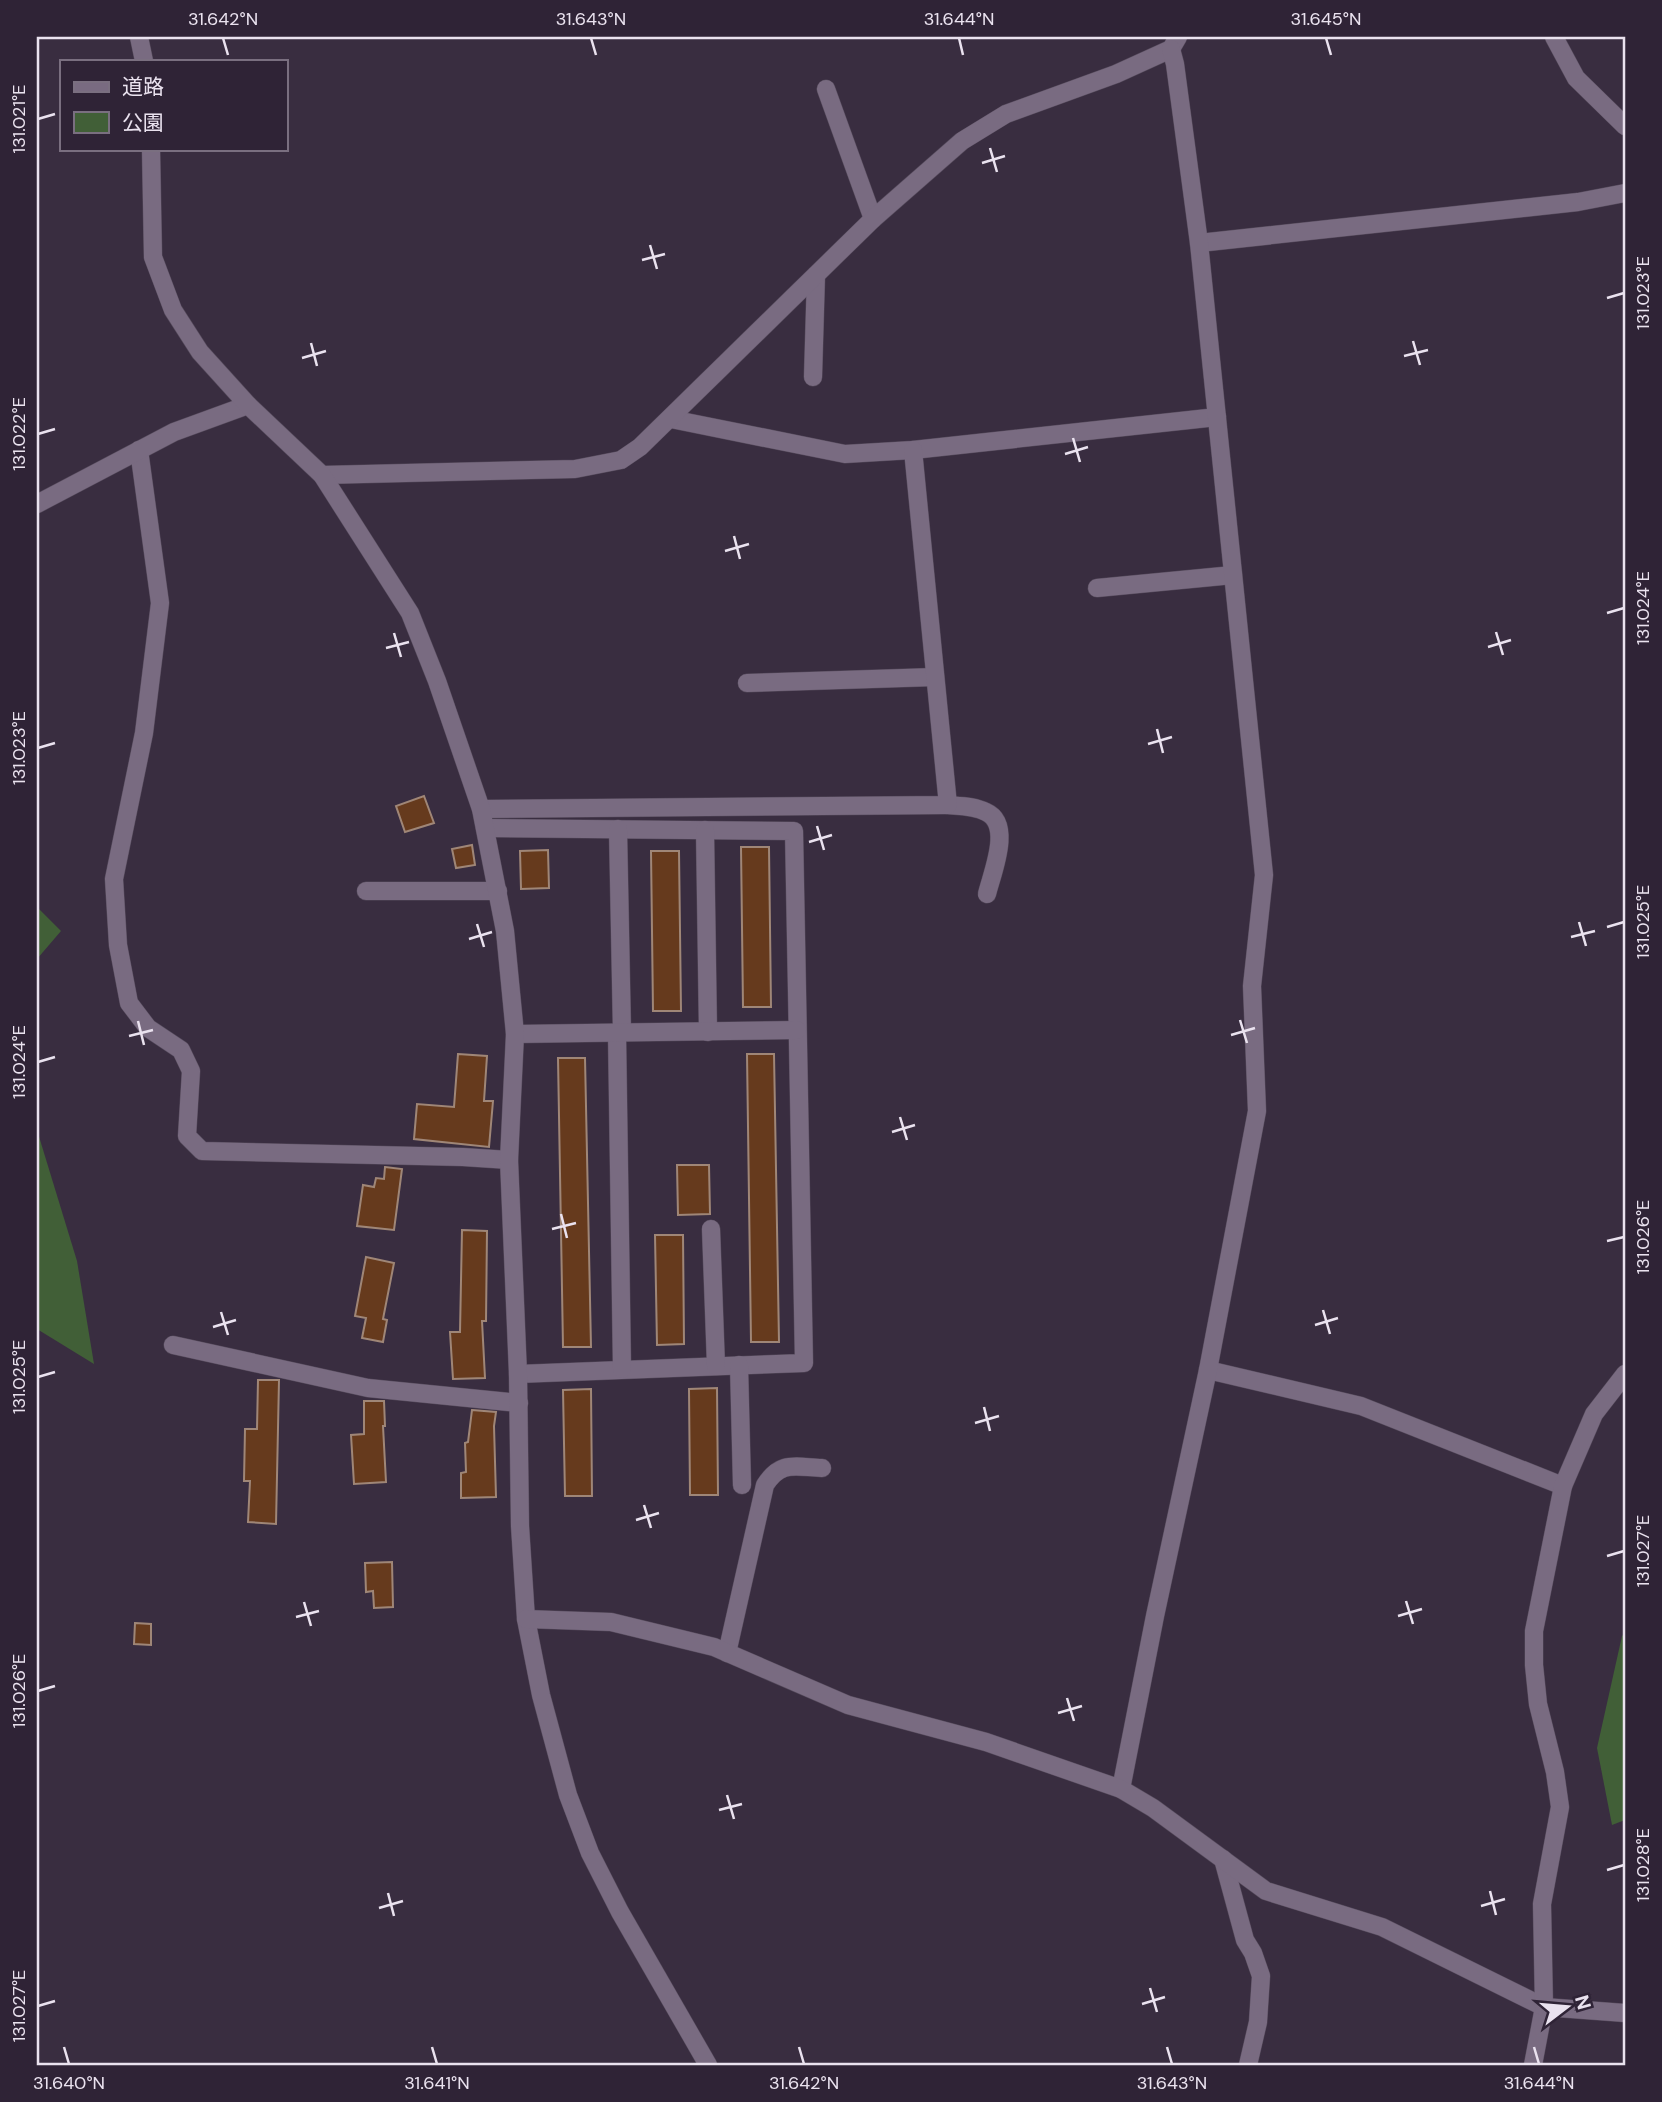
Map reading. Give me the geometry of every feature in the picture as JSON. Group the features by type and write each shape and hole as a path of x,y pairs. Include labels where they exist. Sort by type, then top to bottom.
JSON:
{"street":[{"path":"139,37 144,60"},
{"path":"1554,37 1576,78 1625,126"},
{"path":"322,475 575,469 621,460 671,419 873,219 962,141 1006,114 1116,74 1175,43 1175,64 1199,243 1264,876 1252,986 1257,1111 1208,1370 1121,1789"},
{"path":"827,89 873,219"},
{"path":"151,150 153,257 173,310 200,352 248,405 322,475 410,613 437,681 481,808 505,931 515,1034 509,1160 519,1404 520,1526 526,1619 541,1695 565,1782 590,1853 620,1912 708,2065"},
{"path":"1199,243 1578,202 1625,193"},
{"path":"813,377 816,275"},
{"path":"37,504 174,432 248,405"},
{"path":"671,419 845,454 913,450 1217,417"},
{"path":"139,450 160,603 144,733 114,879 118,945 129,1003 148,1028 181,1050 191,1070 187,1136 202,1151 509,1160"},
{"path":"913,450 948,805"},
{"path":"1097,588 1233,575"},
{"path":"747,683 935,677"},
{"path":"481,808 972,807 989,813 1000,828 1000,847 986,894"},
{"path":"485,828 794,831 804,1363 518,1374"},
{"path":"618,829 622,1368"},
{"path":"705,830 708,1032"},
{"path":"366,891 498,891"},
{"path":"515,1034 797,1030"},
{"path":"711,1229 716,1366"},
{"path":"173,1345 368,1388 519,1404"},
{"path":"739,1365 742,1485"},
{"path":"1208,1370 1361,1406 1563,1486"},
{"path":"1533,2065 1544,2007 1542,1904 1560,1807 1555,1772 1538,1704 1534,1631 1563,1486 1594,1414 1625,1374"},
{"path":"727,1653 765,1485 774,1472 786,1467 822,1468"},
{"path":"526,1619 611,1622 714,1647 848,1705 986,1741 1121,1789 1153,1808 1266,1891 1382,1927 1544,2007 1625,2013"},
{"path":"1223,1859 1245,1940 1253,1952 1261,1976 1258,2022 1248,2065"}],"green space":[{"path":"37,907 61,931 37,959"},
{"path":"37,1130 77,1261 94,1364 37,1329"},
{"path":"1625,1633 1625,1820 1612,1825 1597,1748 1622,1636"}],"building":[{"path":"424,796 434,823 405,832 396,806"},
{"path":"472,845 475,865 456,868 452,849"},
{"path":"741,847 769,847 771,1007 743,1007"},
{"path":"548,850 549,888 521,889 520,851"},
{"path":"651,851 679,851 681,1011 653,1011"},
{"path":"458,1054 487,1056 484,1101 493,1101 489,1147 414,1139 417,1104 454,1107"},
{"path":"747,1054 774,1054 779,1342 751,1342"},
{"path":"558,1058 585,1058 591,1347 563,1347"},
{"path":"677,1165 709,1165 710,1214 678,1215"},
{"path":"385,1167 402,1169 394,1230 357,1226 363,1185 374,1187 376,1178 384,1179"},
{"path":"462,1230 487,1231 486,1321 482,1321 485,1378 453,1379 450,1332 460,1332"},
{"path":"655,1235 683,1235 684,1344 657,1345"},
{"path":"366,1257 394,1263 383,1319 387,1320 383,1342 362,1338 366,1318 355,1316"},
{"path":"258,1380 279,1380 276,1524 248,1522 250,1481 244,1481 245,1429 257,1429"},
{"path":"717,1388 718,1495 690,1495 689,1389"},
{"path":"591,1389 592,1496 565,1496 563,1390"},
{"path":"364,1401 384,1401 386,1482 354,1484 351,1435 364,1434"},
{"path":"472,1410 496,1412 496,1497 461,1498 461,1473 466,1472 465,1443 468,1442"},
{"path":"392,1562 393,1607 374,1608 373,1591 366,1592 365,1563"},
{"path":"135,1623 151,1624 151,1645 134,1644"}]}
